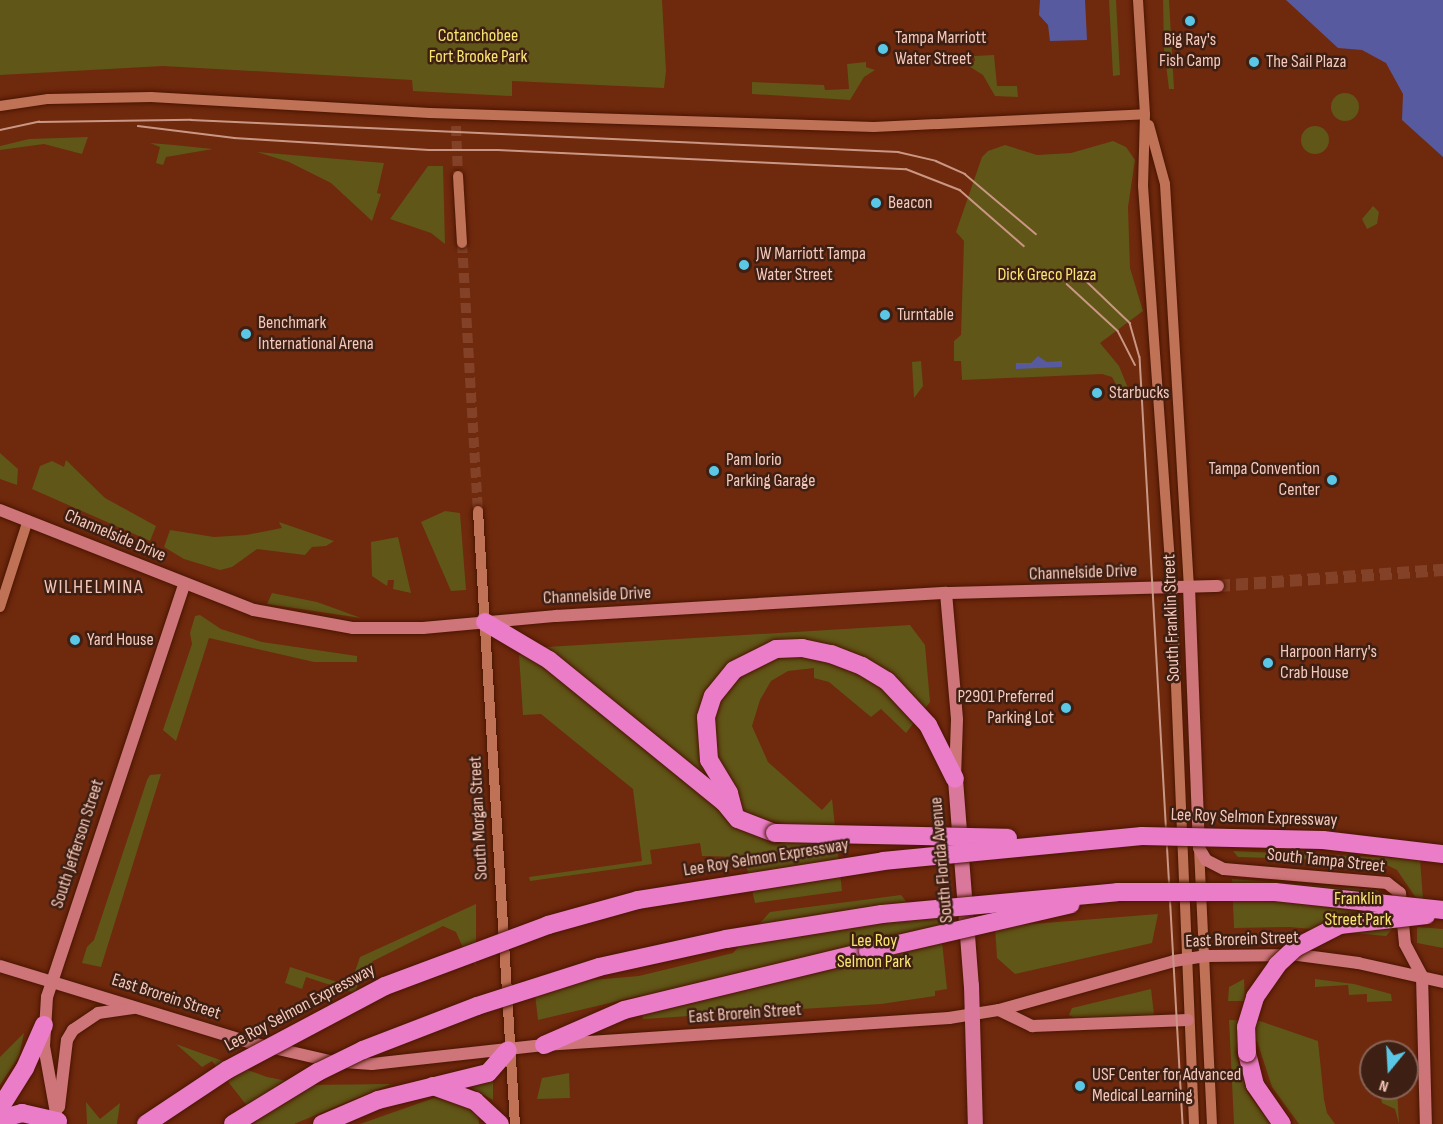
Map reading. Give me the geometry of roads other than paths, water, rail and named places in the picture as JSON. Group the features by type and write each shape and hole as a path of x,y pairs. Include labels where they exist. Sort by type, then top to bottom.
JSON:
{"highway":[{"path":"485,622 549,660 734,812"},
{"path":"955,779 928,724 886,681 862,666 831,654 802,648 776,650 754,657 734,670 713,696 706,717 709,760 729,793 738,819 775,834 1063,841"},
{"name":"Lee Roy Selmon Expressway","path":"146,1124 227,1070 314,1021 396,981 548,925 649,898 883,861 1063,841 1142,836 1241,836 1334,841 1443,854"},
{"path":"544,1045 634,1007 1117,892"},
{"path":"233,1124 308,1078 363,1050 477,1006 599,967 726,939 882,914 1117,892 1308,894 1443,912"},
{"path":"1282,1124 1256,1084 1247,1053 1246,1027 1255,997 1276,965 1295,948 1340,925 1443,912"},
{"path":"0,1108 25,1068 44,1025"},
{"path":"322,1124 350,1111 428,1085 488,1073 508,1050"},
{"path":"428,1085 475,1101 500,1124"},
{"path":"0,1119 22,1113 58,1122"}],"main road":[{"name":"Channelside Drive","path":"0,510 254,610 331,626 423,628 485,622 946,593 1218,586"},
{"name":"South Jefferson Street","path":"58,1122 44,1025 52,982 184,584"},
{"name":"South Franklin Street","path":"1189,587 1199,848"},
{"name":"South Florida Avenue","path":"946,593 957,720 955,779 971,1015 975,1124"},
{"name":"South Tampa Street","path":"1199,848 1206,860 1224,869 1387,882 1400,893 1405,944 1422,976 1426,1124"},
{"name":"East Brorein Street","path":"0,966 252,1043 330,1061 398,1063 544,1045 971,1015 999,1010 1185,959 1207,956 1298,955 1422,976 1443,982"},
{"path":"58,1122 67,1040 73,1030 98,1013 139,1007"},
{"path":"999,1010 1032,1026 1188,1020"}],"street":[{"name":"South Franklin Street","path":"1138,0 1145,114 1143,186 1172,588 1185,959 1194,1124"},
{"path":"0,106 48,99 151,97 457,120 874,127 1145,114"},
{"name":"South Franklin Street","path":"1145,114 1166,184 1189,587"},
{"path":"458,176 462,243"},
{"name":"South Morgan Street","path":"478,511 508,1050 515,1124"},
{"path":"0,607 28,520"},
{"name":"South Franklin Street","path":"1199,848 1207,956 1212,1124"}],"water":[{"path":"1040,0 1085,0 1087,40 1050,41 1048,25 1039,15"},
{"path":"1286,0 1443,0 1443,157 1402,120 1403,94 1386,63 1362,50 1338,48"},
{"path":"1038,356 1047,362 1062,361 1062,367 1016,369 1016,363 1031,363"}],"tunnel":[{"path":"456,126 458,176"},
{"path":"462,243 478,511"},
{"path":"1218,586 1443,570"}],"tram line":[{"path":"0,130 39,122 191,120 898,152 936,161 965,174 1036,234"},
{"path":"138,126 234,138 429,150 498,150 906,169 960,190 1024,246"},
{"path":"1077,272 1130,323 1140,357 1183,1124"},
{"path":"1067,284 1118,331 1135,365"}],"place":[{"name":"Big Ray's Fish Camp","path":"1190,21"},
{"name":"Tampa Marriott Water Street","path":"883,49"},
{"name":"The Sail Plaza","path":"1254,62"},
{"name":"Beacon","path":"876,203"},
{"name":"JW Marriott Tampa Water Street","path":"744,265"},
{"name":"Turntable","path":"885,315"},
{"name":"Benchmark International Arena","path":"246,334"},
{"name":"Starbucks","path":"1097,393"},
{"name":"Pam Iorio Parking Garage","path":"714,471"},
{"name":"Tampa Convention Center","path":"1332,480"},
{"name":"Yard House","path":"75,640"},
{"name":"Harpoon Harry's Crab House","path":"1268,663"},
{"name":"P2901 Preferred Parking Lot","path":"1066,708"},
{"name":"USF Center for Advanced Medical Learning","path":"1080,1086"}],"district":[{"name":"WILHELMINA","path":"94,587"}],"park label":[{"name":"Cotanchobee Fort Brooke Park","path":"478,47"},
{"name":"Dick Greco Plaza","path":"1047,275"},
{"name":"Franklin Street Park","path":"1358,910"},
{"name":"Lee Roy Selmon Park","path":"874,952"}]}
